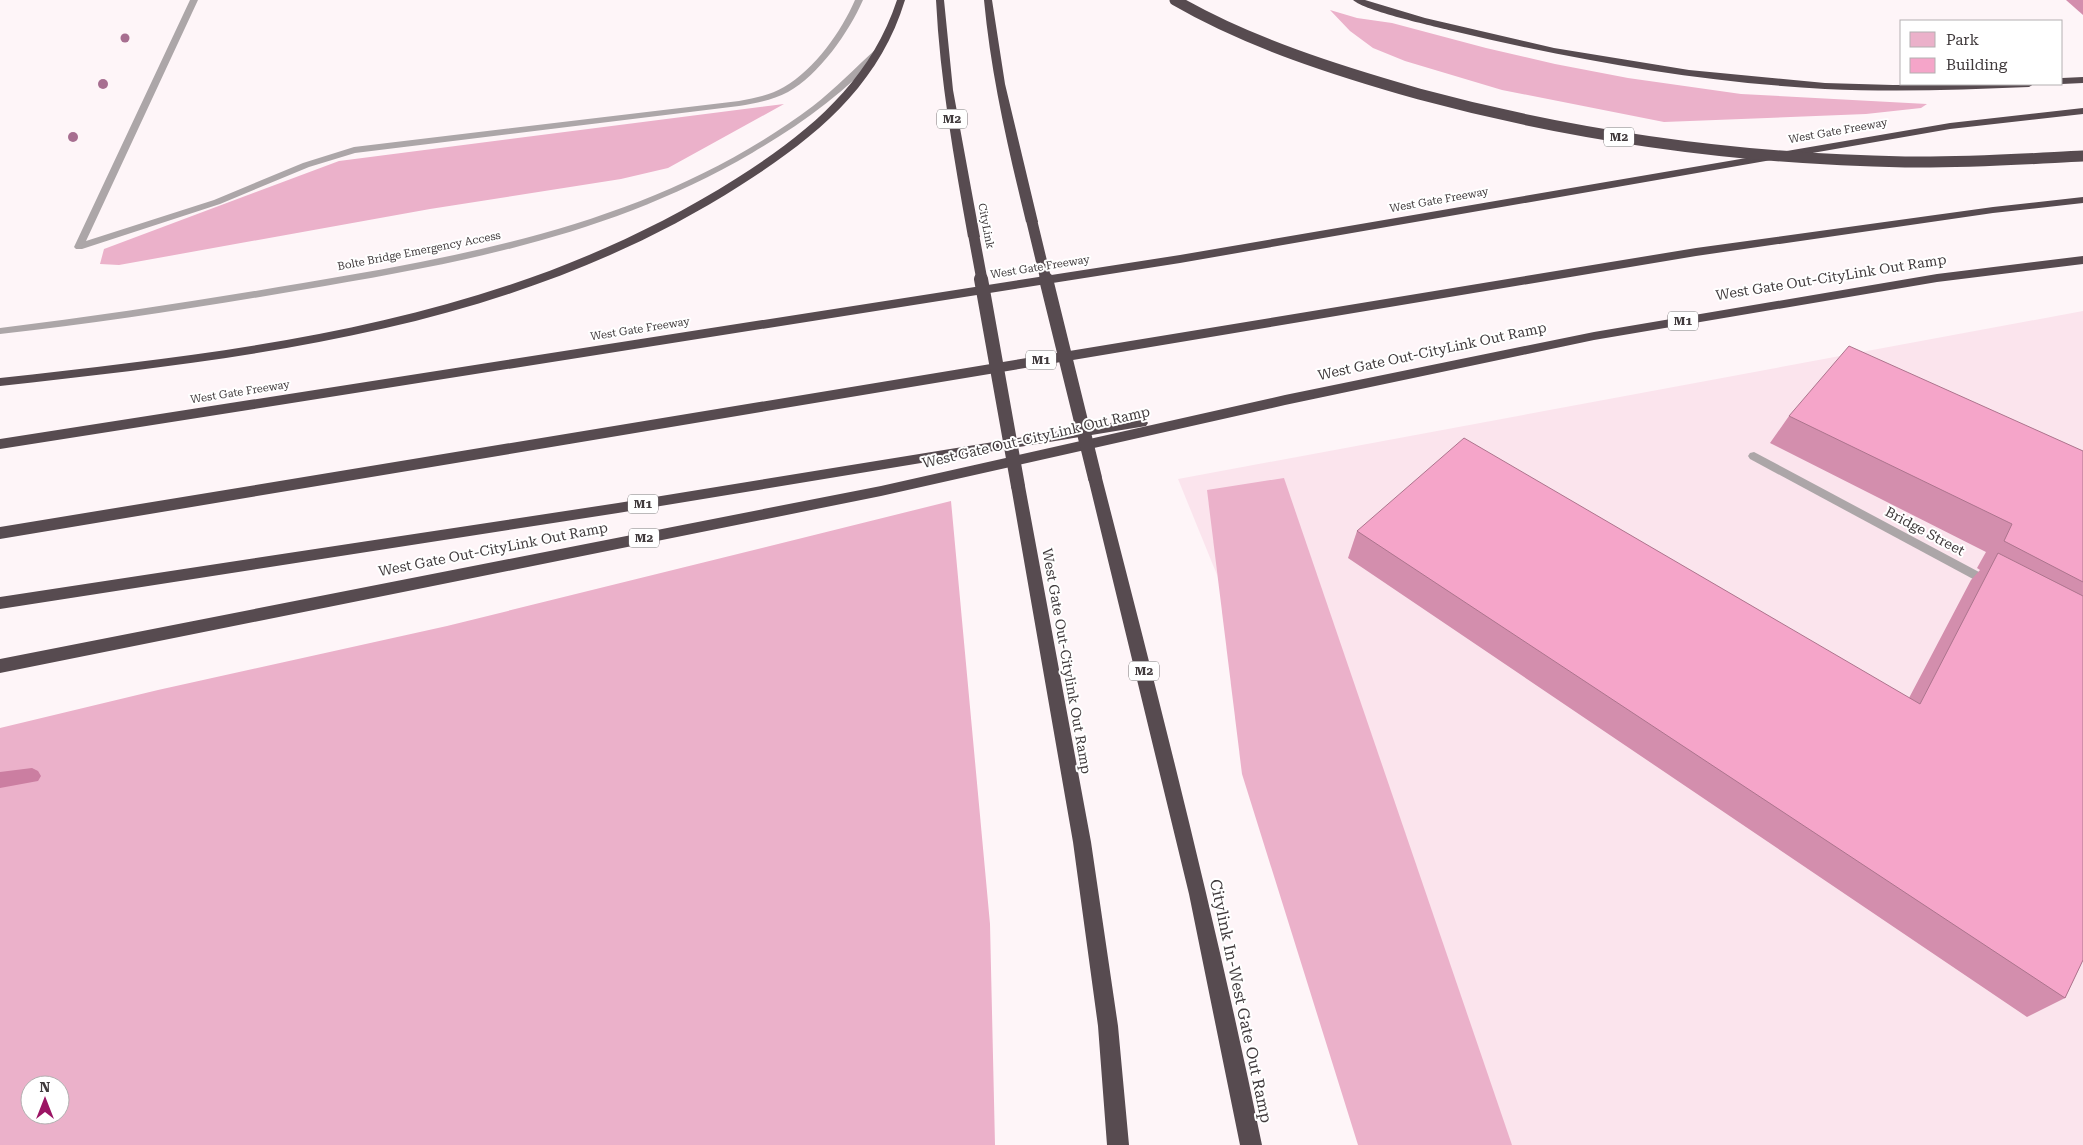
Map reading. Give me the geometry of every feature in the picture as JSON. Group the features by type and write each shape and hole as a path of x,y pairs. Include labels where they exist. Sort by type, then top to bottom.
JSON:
{"highway":[{"path":"0,382 236,353 316,340 394,322 471,301 540,279 635,240 743,180 794,145 823,121 848,94 881,48 901,0"},
{"name":"CityLink","path":"940,0 942,53 954,134 1018,486"},
{"name":"Citylink In-West Gate Out Ramp","path":"988,0 995,55 1007,120 1192,864 1229,1027 1251,1145"},
{"name":"M2","path":"1176,0 1291,53 1422,95 1517,118 1675,147 1861,162 2001,162 2083,156"},
{"path":"1357,0 1434,23 1520,44 1609,61 1678,71 1766,80 1890,87 1983,85"},
{"path":"2063,81 2083,80"},
{"name":"West Gate Freeway","path":"0,444 1170,260 1931,130 2080,111"},
{"name":"M1","path":"0,532 1696,252 1993,210 2083,200"},
{"name":"West Gate Out-CityLink Out Ramp","path":"0,666 881,491 1285,400 1604,334 1937,278 2083,260"},
{"name":"M1","path":"0,603 618,508 1285,400"},
{"name":"West Gate Out-Citylink Out Ramp","path":"1018,486 1082,842 1108,1026 1118,1145"}],"lane":[{"path":"194,0 79,247 217,202 306,166 354,150 764,99 788,88 805,76 838,36 854,13 859,0"},
{"name":"Bolte Bridge Emergency Access","path":"0,331 130,316 399,270 476,255 590,223 673,190 766,142 806,115 881,48"},
{"name":"Bridge Street","path":"1754,456 2005,591"}],"shaded area":[{"path":"2083,311 2083,1145 1449,1145 1178,479"}],"green space":[{"path":"1330,10 1357,18 1392,23 1555,64 1628,78 1741,94 1927,104 1921,108 1866,114 1664,122 1502,90 1405,61 1373,48 1350,31"},
{"path":"784,104 668,168 621,179 430,209 119,265 100,264 104,249 339,161"},
{"path":"1284,478 1512,1145 1358,1145 1242,774 1207,490"},
{"path":"951,501 990,924 995,1145 0,1145 0,728 158,690 447,626"}],"building":[{"path":"1849,346 2083,451 2083,582 2004,541 2012,524 1789,416"},
{"path":"1464,438 1920,704 1998,553 2083,596 2083,960 2065,998 1357,531"}],"waterway":[{"path":"0,780 32,776"}]}
